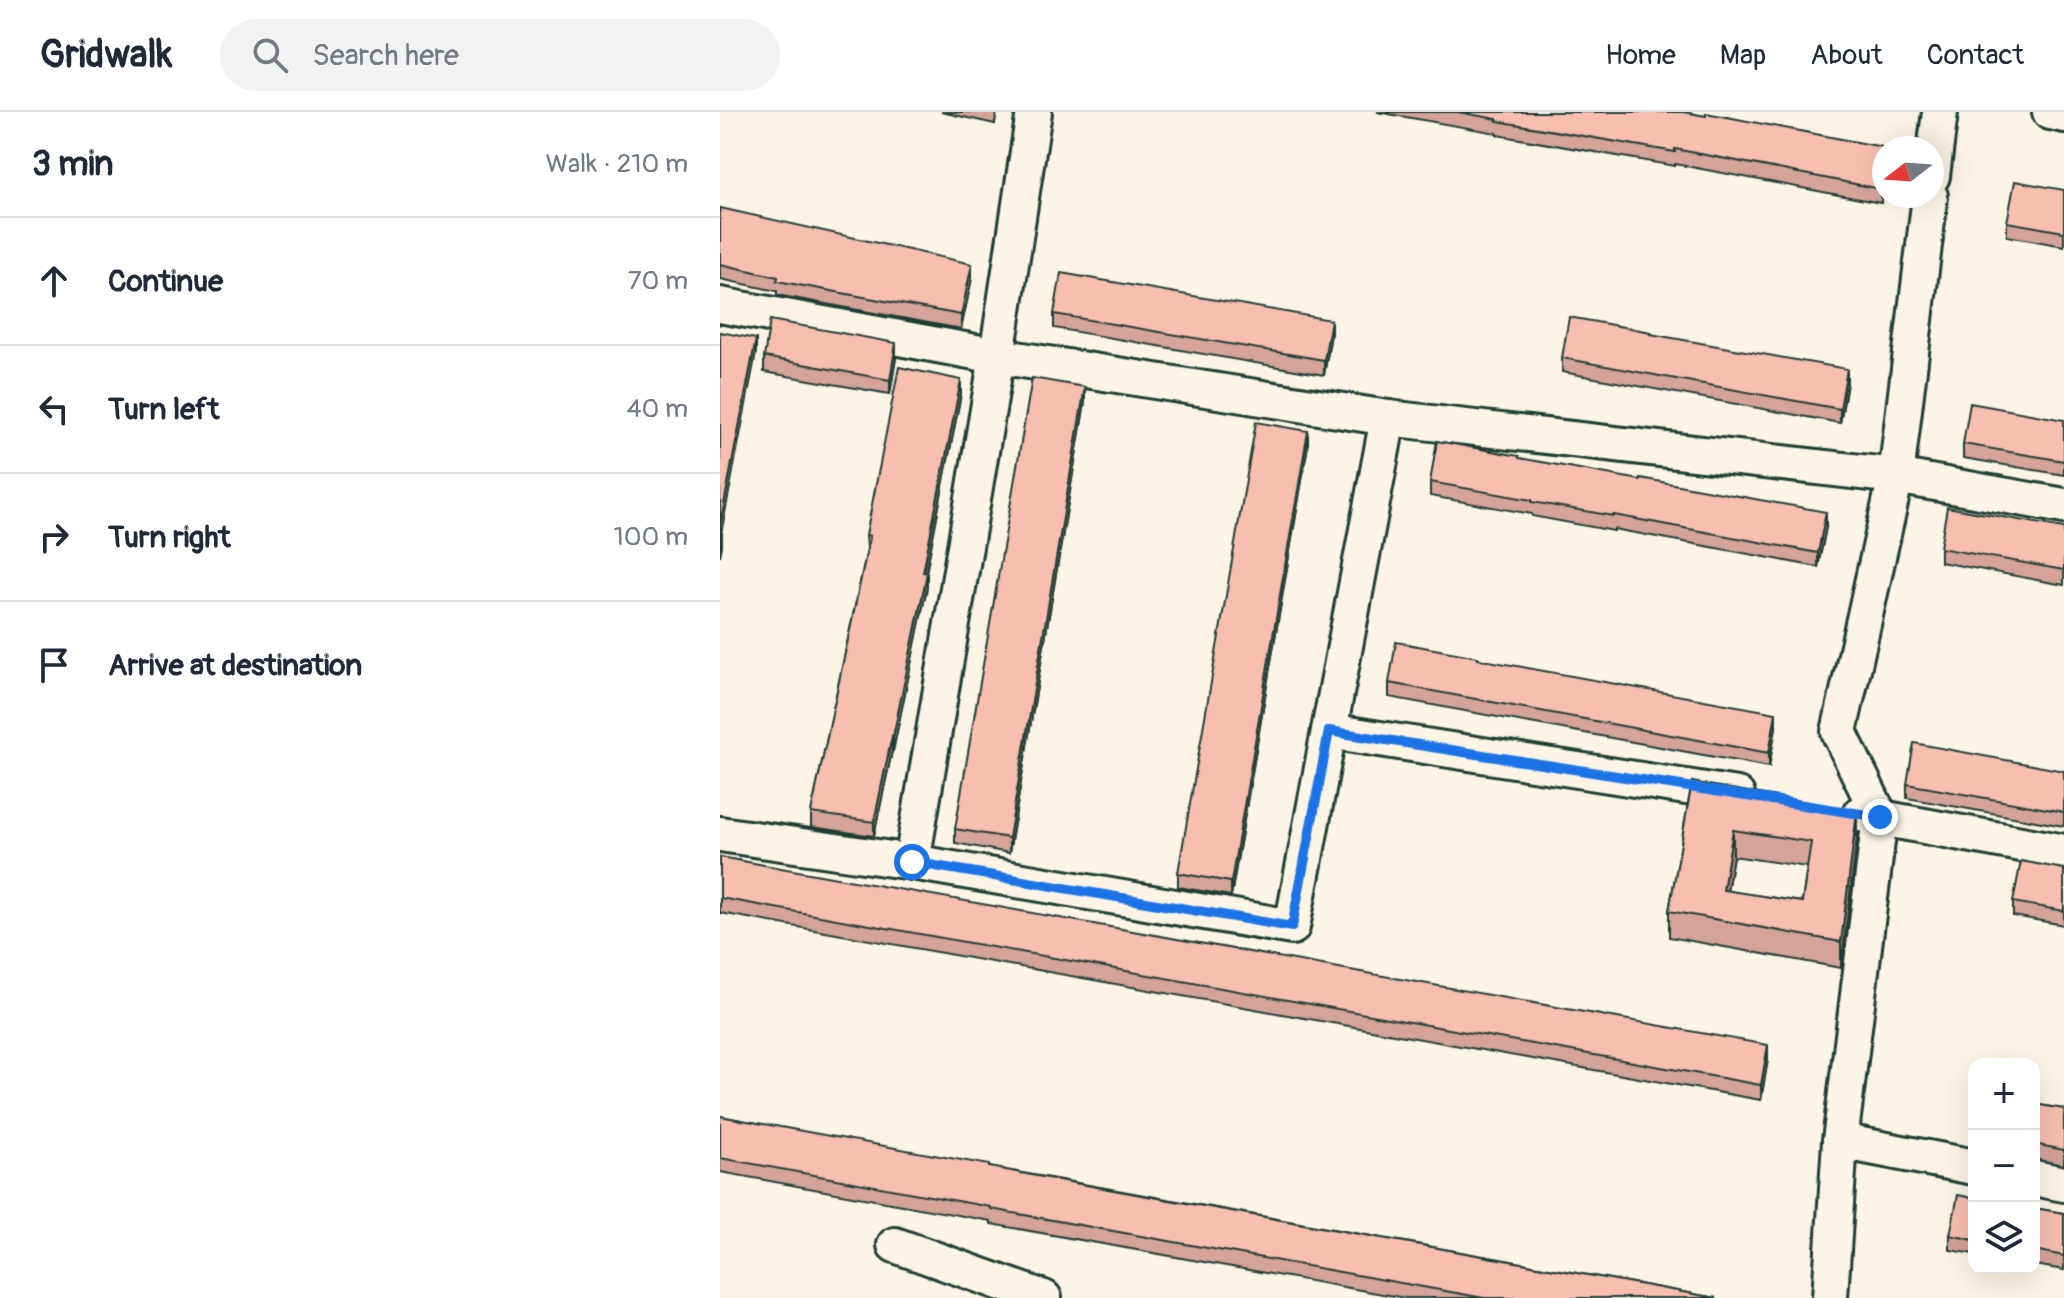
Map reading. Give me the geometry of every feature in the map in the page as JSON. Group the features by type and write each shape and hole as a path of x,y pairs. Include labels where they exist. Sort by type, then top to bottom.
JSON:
{"street":[{"path":"912,862 997,356 1034,112"},
{"path":"1937,136 1940,112"},
{"path":"2050,112 2064,115"},
{"path":"1830,1298 1840,1141 1880,817 1839,732 1896,476 1929,208"},
{"path":"720,305 997,356 1388,418 1896,476 2064,506"},
{"path":"720,834 912,862 1292,927 1388,418"},
{"path":"1329,731 1770,800"},
{"path":"1833,809 2064,852"},
{"path":"1840,1141 1968,1166"},
{"path":"2040,1179 2064,1184"},
{"path":"895,1245 1044,1298"}],"building":[{"path":"1458,112 1683,112 1706,116 1706,113 1872,145 1872,187 1675,149 1675,152"},
{"path":"2015,181 2064,190 2064,232 2007,222"},
{"path":"720,208 972,264 961,315 777,281 778,277 720,264"},
{"path":"1061,273 1331,320 1324,360 1054,314"},
{"path":"1569,317 1847,369 1840,409 1562,358"},
{"path":"770,320 896,343 890,380 764,357"},
{"path":"720,332 756,339 720,525"},
{"path":"899,367 961,380 923,572 927,573 874,822 811,813 870,536 866,535"},
{"path":"1032,378 1085,387 1009,838 955,829"},
{"path":"1970,403 2064,420 2064,461 1963,444"},
{"path":"1256,422 1308,431 1231,882 1178,873"},
{"path":"1437,441 1826,512 1818,553 1430,482"},
{"path":"1947,507 2064,528 2064,570 1940,548"},
{"path":"1396,642 1776,713 1769,753 1389,683"},
{"path":"1914,743 2064,771 2064,812 1907,784"},
{"path":"1692,782 1857,812 1841,942 1669,911","holes":["1733,830 1811,842 1802,902 1723,890"]},
{"path":"720,857 1768,1045 1761,1085 720,898"},
{"path":"2021,861 2064,869 2064,911 2013,902"},
{"path":"2040,1105 2064,1109 2064,1150 2040,1145"},
{"path":"720,1116 1716,1298 1484,1298 991,1209 720,1158"},
{"path":"1958,1195 1968,1197 1968,1239 1950,1235"},
{"path":"2040,1209 2064,1213 2064,1256 2040,1251"}],"route":[{"path":"912,862 1292,927 1329,731 1880,817"}]}
